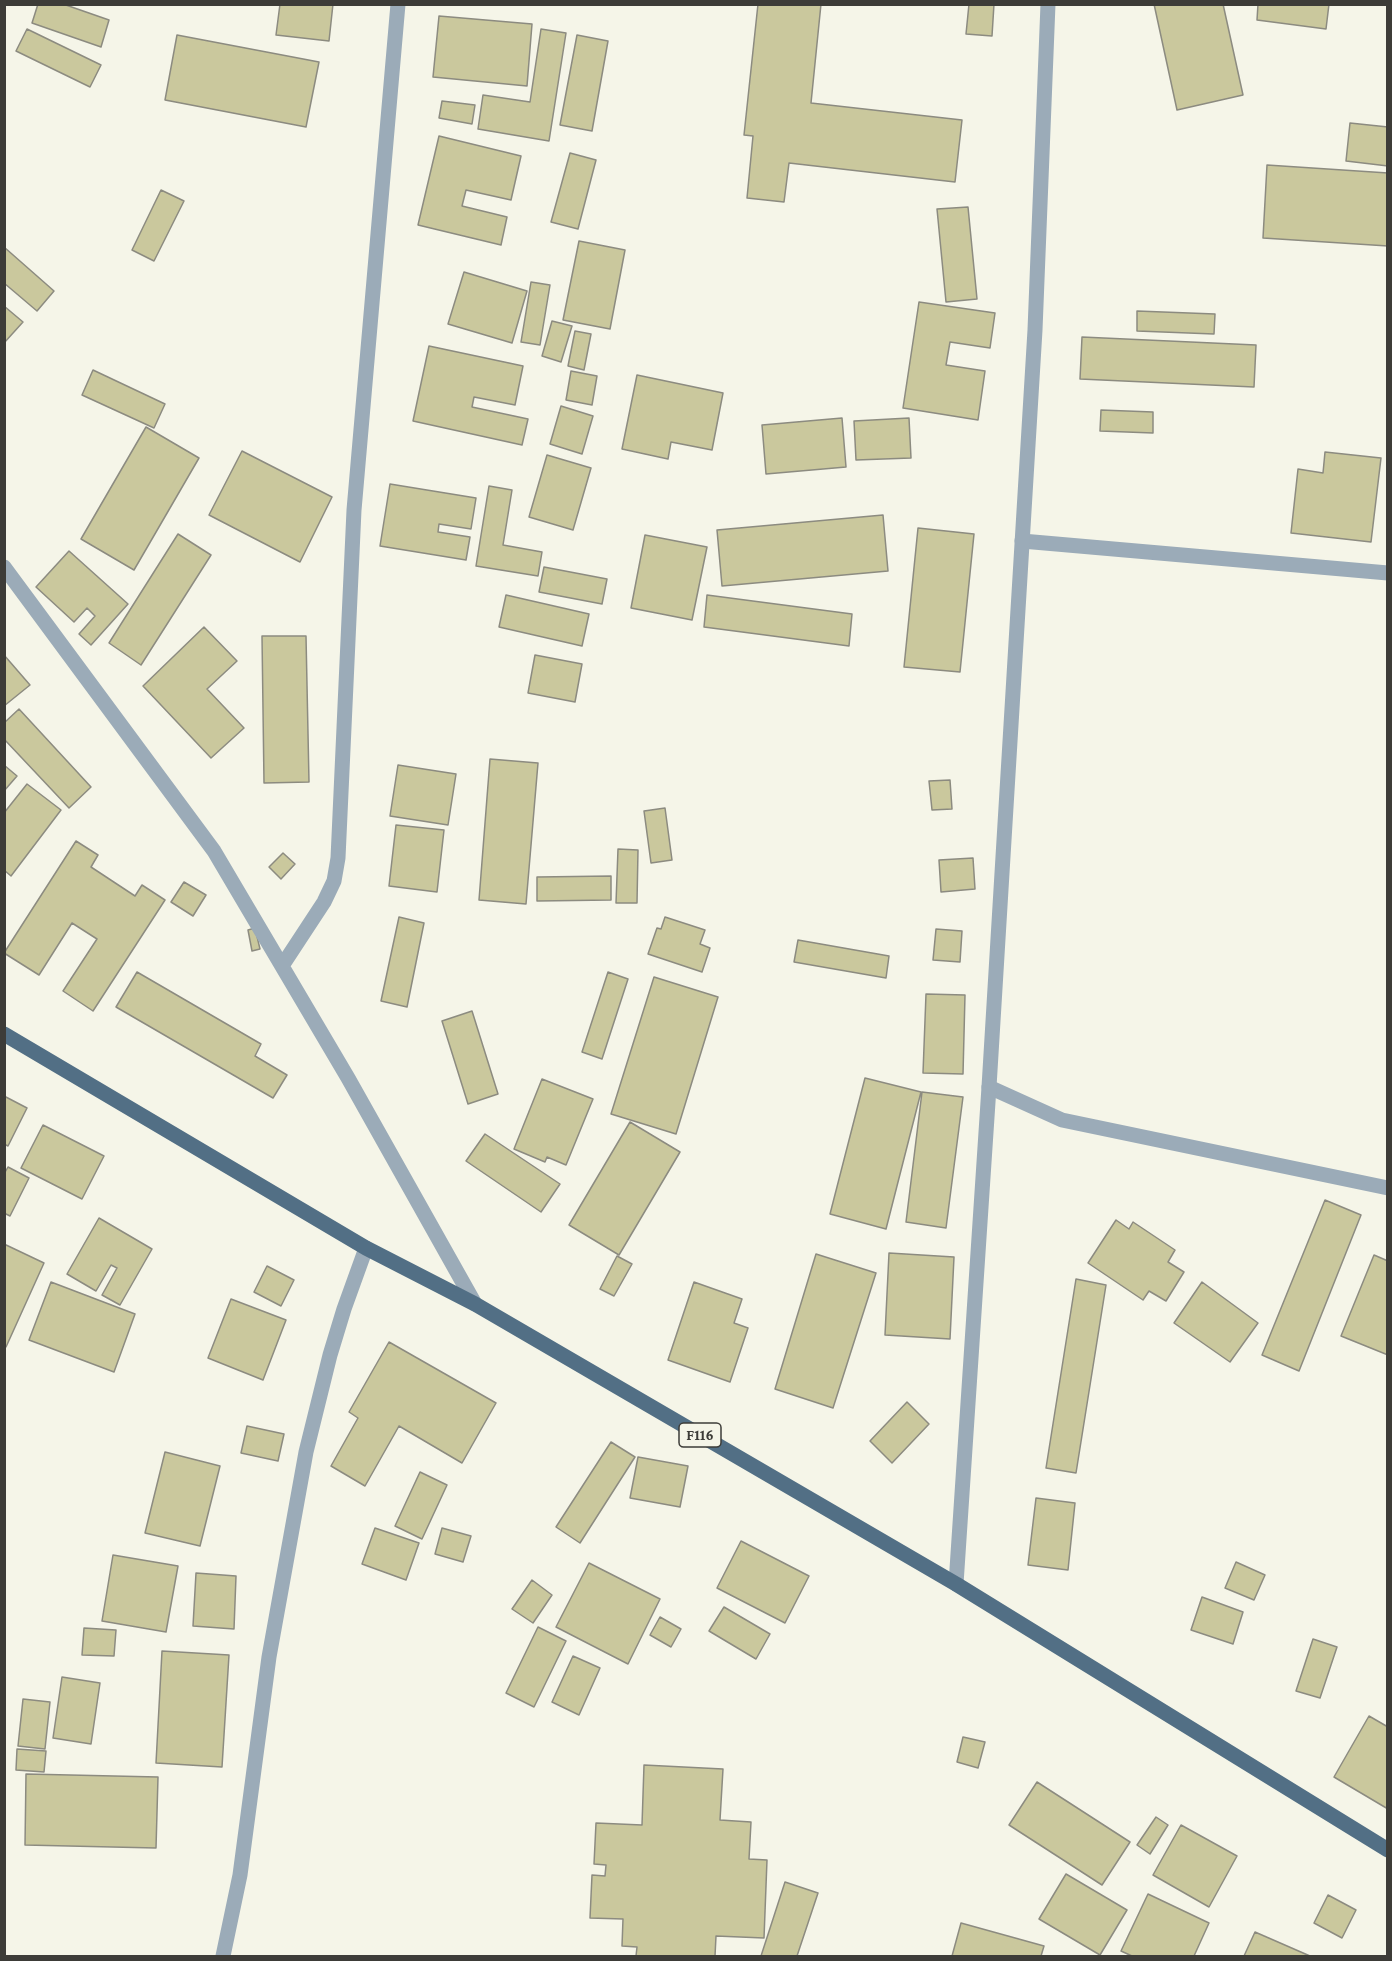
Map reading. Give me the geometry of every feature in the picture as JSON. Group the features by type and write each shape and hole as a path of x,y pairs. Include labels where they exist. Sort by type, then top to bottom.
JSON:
{"main road":[{"name":"F116","path":"4,1034 366,1248 475,1304 956,1584 1388,1850"}],"street":[{"path":"282,966 324,902 334,881 338,858 354,510 398,4"},
{"path":"956,1584 1035,330 1048,4"},
{"path":"1022,541 1388,573"},
{"path":"4,567 214,851 348,1078 475,1304"},
{"path":"989,1087 1062,1120 1388,1188"},
{"path":"223,1956 240,1875 269,1657 306,1452 340,1320 366,1248"}],"building":[{"path":"38,4 63,4 109,20 101,47 32,23"},
{"path":"280,4 333,4 329,41 276,35"},
{"path":"758,4 821,4 811,103 962,120 955,182 789,163 784,202 747,198 753,136 744,135"},
{"path":"969,4 994,4 992,36 966,34"},
{"path":"1154,4 1223,4 1243,95 1177,110"},
{"path":"1258,4 1329,4 1326,29 1257,20"},
{"path":"439,16 532,24 527,86 433,77"},
{"path":"27,29 101,65 90,87 16,51"},
{"path":"541,29 566,33 549,141 478,129 483,95 530,102"},
{"path":"177,35 319,62 306,127 165,100"},
{"path":"577,35 608,41 592,131 560,125"},
{"path":"442,101 475,105 472,124 439,118"},
{"path":"1350,123 1388,127 1388,166 1346,161"},
{"path":"439,136 521,156 511,200 466,190 462,206 507,217 501,245 418,225"},
{"path":"570,153 596,160 578,229 551,222"},
{"path":"1267,165 1388,173 1388,246 1263,238"},
{"path":"161,190 184,201 154,261 132,250"},
{"path":"968,207 977,299 946,302 937,209"},
{"path":"579,241 625,250 610,329 563,320"},
{"path":"4,247 54,291 37,311 4,283"},
{"path":"464,272 527,291 512,343 448,324"},
{"path":"531,282 550,285 540,345 521,342"},
{"path":"919,302 995,313 990,348 950,342 946,365 985,371 978,420 903,408"},
{"path":"4,306 23,322 4,343"},
{"path":"1137,311 1215,314 1214,334 1137,331"},
{"path":"552,321 572,326 561,362 542,356"},
{"path":"575,331 591,334 584,370 568,366"},
{"path":"1082,337 1256,345 1254,387 1080,379"},
{"path":"429,346 523,366 515,405 474,397 472,407 528,419 522,445 413,421"},
{"path":"93,370 165,404 154,428 82,395"},
{"path":"571,371 597,376 592,405 566,400"},
{"path":"637,375 723,393 712,450 671,442 668,459 622,449"},
{"path":"561,406 593,416 582,454 550,444"},
{"path":"1101,410 1153,412 1153,433 1100,431"},
{"path":"842,418 846,467 766,474 762,425"},
{"path":"909,418 911,458 856,460 854,421"},
{"path":"146,427 199,458 134,570 81,539"},
{"path":"242,451 332,497 300,562 209,515"},
{"path":"1325,452 1381,458 1371,542 1291,533 1298,469 1323,473"},
{"path":"547,455 591,468 573,530 529,517"},
{"path":"390,484 476,498 471,529 439,524 438,532 470,537 466,560 380,546"},
{"path":"489,486 512,490 503,545 542,552 538,576 476,566"},
{"path":"883,515 888,571 722,586 717,530"},
{"path":"918,528 974,534 960,672 904,667"},
{"path":"178,534 211,555 141,665 109,643"},
{"path":"645,535 707,547 692,620 631,608"},
{"path":"69,551 128,604 91,645 79,634 95,616 87,608 74,622 36,587"},
{"path":"544,567 607,579 602,604 539,592"},
{"path":"506,595 589,614 582,646 499,627"},
{"path":"707,595 852,614 849,646 704,627"},
{"path":"204,627 237,661 207,689 244,728 211,758 143,686"},
{"path":"262,636 306,636 309,782 264,783"},
{"path":"4,655 30,685 4,706"},
{"path":"535,655 582,664 575,702 528,693"},
{"path":"19,709 91,787 69,808 4,739 4,723"},
{"path":"490,759 538,763 526,904 479,900"},
{"path":"4,765 17,776 4,791"},
{"path":"398,765 456,774 448,825 390,816"},
{"path":"950,780 952,809 932,810 929,781"},
{"path":"27,784 61,810 11,876 4,870 4,813"},
{"path":"665,808 672,860 651,863 644,811"},
{"path":"396,825 444,830 437,892 389,886"},
{"path":"76,841 98,855 91,867 135,896 142,885 165,900 93,1011 63,991 97,939 72,923 39,975 4,953"},
{"path":"618,849 638,850 637,903 616,903"},
{"path":"283,853 295,864 281,879 269,867"},
{"path":"973,858 975,889 941,892 939,860"},
{"path":"611,876 611,900 537,901 537,877"},
{"path":"184,882 206,895 193,916 171,902"},
{"path":"399,917 424,923 407,1007 381,1001"},
{"path":"665,917 705,930 700,944 710,948 702,972 648,954 657,928 661,929"},
{"path":"255,928 260,949 252,951 248,930"},
{"path":"936,929 962,931 960,962 933,960"},
{"path":"798,940 889,956 886,978 794,962"},
{"path":"137,972 261,1044 255,1056 287,1075 273,1098 116,1007"},
{"path":"608,972 628,979 602,1059 582,1052"},
{"path":"654,977 718,997 676,1134 611,1114"},
{"path":"926,994 965,995 963,1074 923,1073"},
{"path":"472,1011 498,1094 468,1104 442,1021"},
{"path":"865,1078 921,1092 886,1229 830,1214"},
{"path":"542,1079 593,1099 566,1165 547,1157 545,1162 514,1149"},
{"path":"922,1092 963,1097 946,1228 906,1222"},
{"path":"4,1096 27,1108 8,1146 4,1144"},
{"path":"630,1122 680,1152 619,1255 569,1225"},
{"path":"43,1125 104,1156 82,1199 21,1168"},
{"path":"485,1134 560,1184 541,1212 466,1161"},
{"path":"8,1167 29,1178 10,1216 4,1213 4,1174"},
{"path":"1325,1200 1361,1215 1299,1371 1262,1355"},
{"path":"99,1218 152,1249 120,1305 102,1295 117,1268 111,1265 96,1291 67,1274"},
{"path":"1116,1220 1129,1229 1133,1222 1175,1250 1168,1262 1184,1272 1166,1301 1149,1291 1143,1300 1088,1263"},
{"path":"4,1244 44,1263 6,1347 4,1346"},
{"path":"889,1253 954,1257 950,1339 885,1335"},
{"path":"816,1254 876,1273 833,1408 775,1389"},
{"path":"1374,1255 1388,1261 1388,1355 1341,1336"},
{"path":"617,1256 632,1264 614,1296 600,1289"},
{"path":"267,1266 294,1280 281,1306 254,1292"},
{"path":"1076,1279 1106,1285 1076,1473 1046,1468"},
{"path":"51,1282 135,1314 114,1372 29,1340"},
{"path":"694,1282 742,1299 734,1323 748,1328 730,1382 668,1360"},
{"path":"1202,1282 1258,1323 1230,1362 1174,1323"},
{"path":"231,1299 286,1320 263,1380 208,1358"},
{"path":"389,1342 496,1403 462,1463 399,1426 365,1486 331,1466 358,1418 349,1412"},
{"path":"907,1402 929,1424 892,1463 870,1441"},
{"path":"247,1426 284,1434 278,1461 241,1453"},
{"path":"611,1442 635,1457 580,1543 556,1527"},
{"path":"165,1452 220,1466 200,1546 145,1533"},
{"path":"638,1457 688,1466 680,1507 630,1498"},
{"path":"420,1472 447,1485 422,1539 395,1526"},
{"path":"1036,1498 1075,1503 1068,1570 1028,1565"},
{"path":"375,1528 419,1543 406,1580 362,1564"},
{"path":"442,1528 471,1536 463,1562 435,1554"},
{"path":"741,1541 809,1576 785,1623 717,1588"},
{"path":"113,1555 178,1566 166,1632 102,1621"},
{"path":"1236,1562 1265,1575 1254,1600 1225,1588"},
{"path":"589,1563 660,1599 628,1664 556,1627"},
{"path":"196,1573 236,1576 234,1629 193,1626"},
{"path":"532,1580 552,1595 533,1623 512,1609"},
{"path":"1202,1597 1243,1612 1233,1644 1191,1630"},
{"path":"724,1607 770,1634 756,1659 709,1631"},
{"path":"660,1617 681,1629 671,1647 650,1635"},
{"path":"538,1627 566,1641 534,1707 506,1693"},
{"path":"84,1628 116,1630 114,1656 82,1655"},
{"path":"1313,1639 1337,1647 1320,1698 1296,1691"},
{"path":"162,1651 229,1655 222,1767 156,1763"},
{"path":"573,1656 600,1668 579,1715 552,1702"},
{"path":"62,1677 100,1683 91,1744 53,1738"},
{"path":"23,1699 50,1702 45,1749 18,1746"},
{"path":"1369,1716 1388,1727 1388,1809 1334,1777"},
{"path":"963,1737 985,1742 978,1768 957,1762"},
{"path":"17,1749 46,1751 44,1772 16,1770"},
{"path":"644,1765 723,1769 720,1820 751,1822 749,1859 767,1860 764,1938 716,1936 715,1956 636,1956 637,1947 622,1946 623,1919 590,1918 592,1875 605,1876 606,1865 594,1864 596,1823 642,1825"},
{"path":"26,1774 158,1777 156,1848 25,1845"},
{"path":"1037,1782 1130,1842 1102,1885 1009,1825"},
{"path":"1156,1817 1168,1825 1150,1854 1137,1845"},
{"path":"1181,1825 1237,1856 1209,1907 1153,1875"},
{"path":"1066,1874 1127,1910 1100,1955 1039,1919"},
{"path":"785,1882 818,1893 797,1956 761,1956"},
{"path":"1148,1894 1209,1923 1194,1956 1132,1956 1121,1951"},
{"path":"1328,1895 1356,1910 1342,1938 1314,1923"},
{"path":"961,1923 1044,1946 1041,1956 952,1956"},
{"path":"1255,1932 1310,1956 1244,1956"}]}
